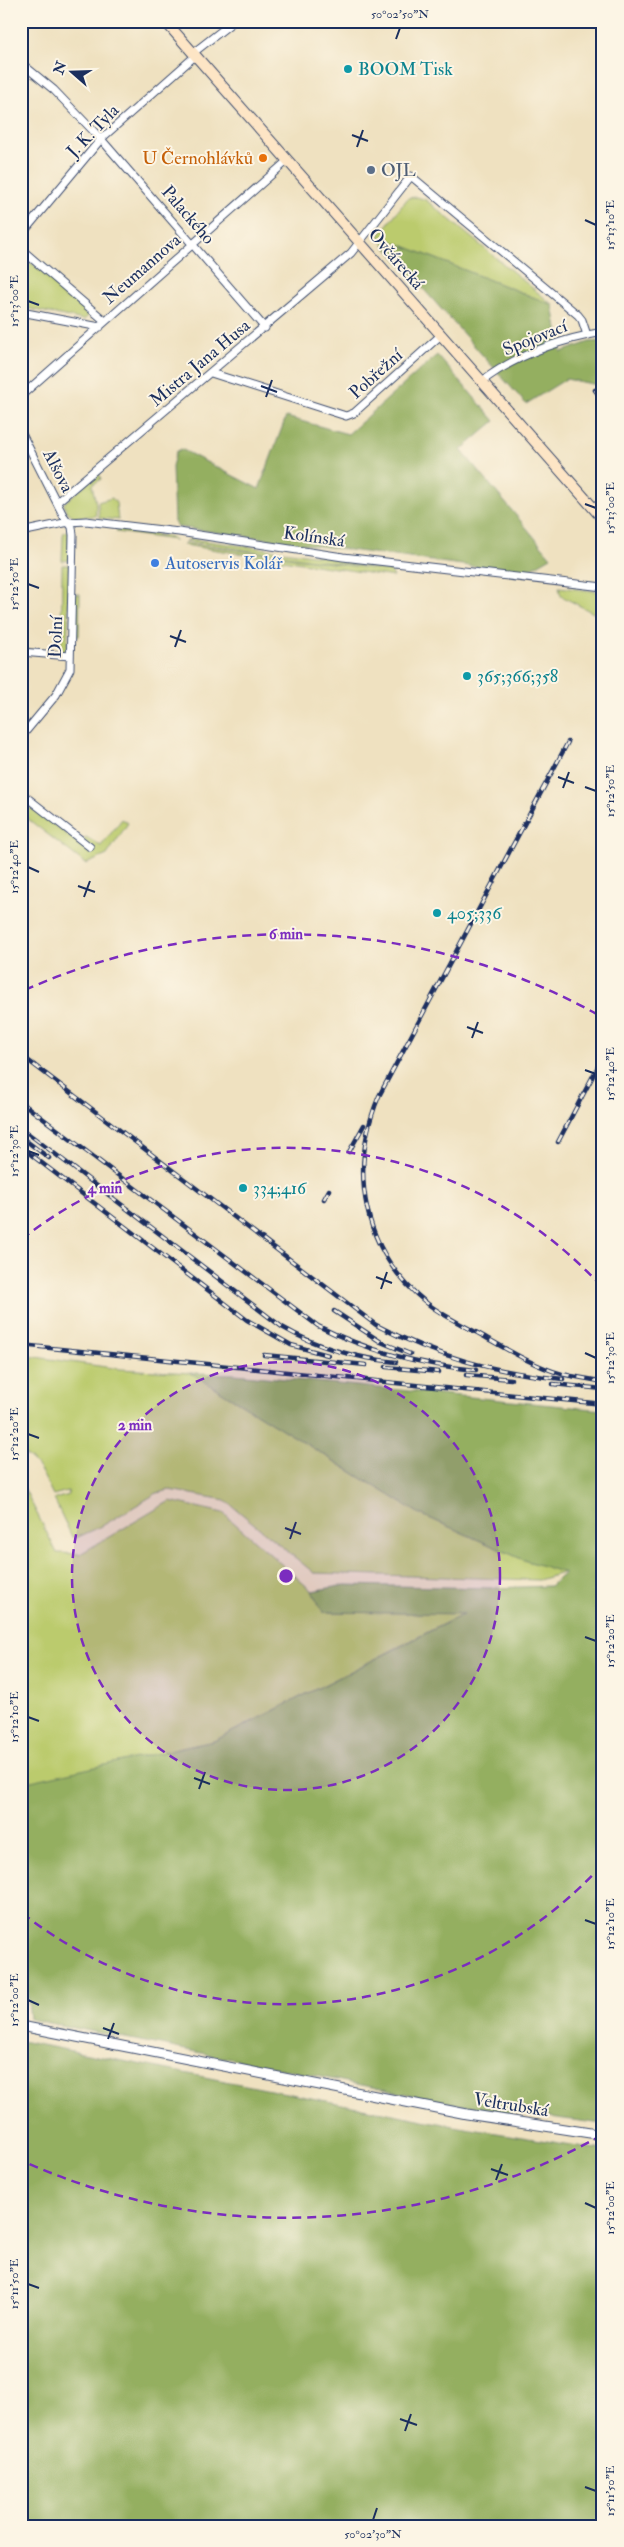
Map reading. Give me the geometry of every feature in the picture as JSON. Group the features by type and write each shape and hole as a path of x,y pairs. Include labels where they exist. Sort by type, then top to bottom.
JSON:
{"main road":[{"name":"Ovčárecká","path":"165,21 603,519"}],"street":[{"name":"J. K. Tyla","path":"21,235 102,139 234,21"},
{"name":"Palackého","path":"21,63 54,90 102,139 265,328"},
{"name":"Neumannova","path":"21,312 103,324 287,161"},
{"name":"Mistra Jana Husa","path":"57,502 265,328 351,253 411,176 578,315 582,320 587,335"},
{"path":"21,249 103,324 21,396"},
{"name":"Spojovací","path":"482,382 524,355 587,335 603,332"},
{"name":"Pobřežní","path":"211,373 346,416 354,414 441,335"},
{"name":"Alšova","path":"21,432 69,522"},
{"name":"Kolínská","path":"21,532 69,522 86,521 178,532 343,557 603,587"},
{"name":"Dolní","path":"21,737 64,683 70,669 73,535 69,522"},
{"path":"21,652 70,656"},
{"path":"21,793 90,847"},
{"name":"Veltrubská","path":"21,2026 415,2104 544,2127 603,2135"}],"green space":[{"path":"417,197 426,200 553,305 391,241 385,246 379,235 408,198"},
{"path":"391,241 553,305 561,352 589,342 603,341 603,386 566,379 526,404 385,246"},
{"path":"21,254 91,313 84,320 21,307"},
{"path":"437,355 495,421 461,450 551,557 532,568 530,574 177,527 174,522 172,466 176,452 181,449 259,489 286,417 348,434"},
{"path":"99,473 101,479 92,485 96,503 96,516 75,517 66,511 65,502"},
{"path":"112,498 116,503 118,520 99,518 98,502"},
{"path":"117,529 171,537 175,540 116,532"},
{"path":"69,531 70,560 62,561 63,535 64,532"},
{"path":"191,539 380,564 390,569 313,560 186,541"},
{"path":"184,543 391,571 394,577 184,545"},
{"path":"62,565 70,565 67,653 21,649 61,651"},
{"path":"559,587 603,592 603,618 561,596"},
{"path":"74,594 80,594 79,636 74,636"},
{"path":"29,806 80,844 86,837 101,846 122,819 128,823 107,855 86,864 24,816"},
{"path":"21,1355 120,1369 191,1373 420,1514 524,1560 566,1572 539,1580 314,1573 225,1500 170,1490 157,1493 102,1526 76,1538 72,1537 54,1499 69,1495 68,1491 53,1495 37,1465 21,1453"},
{"path":"191,1373 235,1374 603,1410 603,2124 472,2107 30,2019 21,1932 22,1783 214,1741 464,1614 323,1612 312,1591 345,1585 494,1588 550,1586 565,1573 524,1560 420,1514"},
{"path":"21,1482 57,1553 80,1554 170,1501 223,1513 312,1591 323,1612 465,1613 214,1741 21,1784"},
{"path":"21,2041 459,2127 603,2150 603,2526 21,2526"}],"railway":[{"path":"595,390 603,400"},
{"path":"568,742 379,1096 369,1124 364,1152 363,1181 367,1208 375,1235 388,1260 406,1283 428,1304 455,1321 541,1367 562,1374 603,1382"},
{"path":"21,1055 376,1325 422,1346 466,1361 513,1372 563,1379"},
{"path":"558,1142 603,1057"},
{"path":"21,1102 318,1326 356,1343 395,1356 435,1365 476,1370"},
{"path":"349,1152 364,1125"},
{"path":"21,1128 282,1327 309,1341 337,1351 366,1358 396,1362"},
{"path":"21,1137 49,1158"},
{"path":"21,1147 247,1320 291,1345 328,1355"},
{"path":"324,1199 329,1190"},
{"path":"334,1311 381,1342 410,1354"},
{"path":"21,1345 603,1404"},
{"path":"264,1355 366,1365"},
{"path":"386,1367 439,1372"},
{"path":"466,1375 511,1379"},
{"path":"553,1384 603,1389"}],"place":[{"name":"BOOM Tisk","path":"348,69"},
{"name":"U Černohlávků","path":"263,158"},
{"name":"OJL","path":"371,170"},
{"name":"Autoservis Kolář","path":"155,563"},
{"name":"365;366;358","path":"467,676"},
{"name":"405;336","path":"437,913"},
{"name":"334;416","path":"243,1188"}]}
